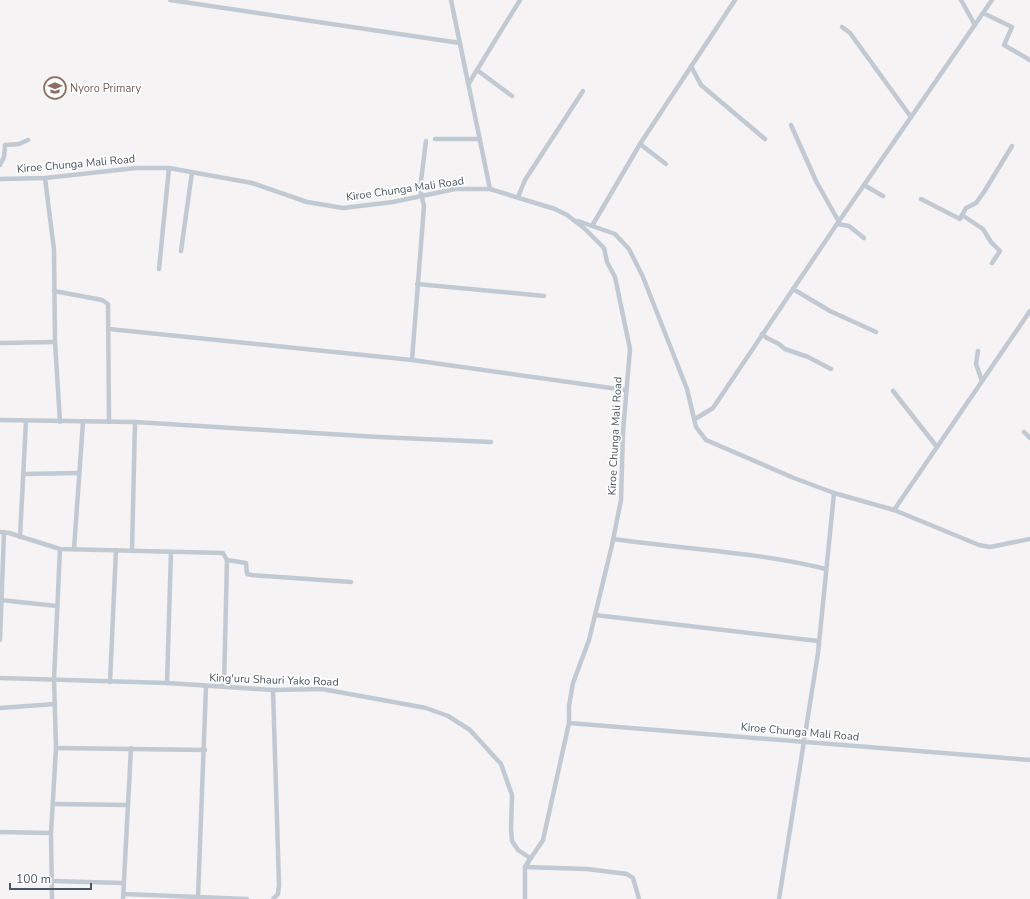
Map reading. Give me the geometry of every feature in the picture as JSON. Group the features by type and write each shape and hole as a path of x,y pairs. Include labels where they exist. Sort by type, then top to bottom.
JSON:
{"street":[{"path":"170,0 460,44"},
{"path":"451,0 490,190"},
{"path":"469,83 520,0"},
{"path":"592,226 640,144 735,0"},
{"path":"961,0 975,25"},
{"path":"695,419 713,408 762,334 992,0"},
{"path":"983,13 1012,27 1004,46 1030,60"},
{"path":"842,27 850,33 911,117"},
{"path":"691,66 696,79 706,90 765,139"},
{"path":"477,70 512,96"},
{"path":"518,197 525,180 583,91"},
{"path":"791,125 816,181 838,223 849,226 864,238"},
{"path":"435,139 480,139"},
{"path":"0,165 4,157 5,145 19,144 28,140"},
{"path":"412,360 424,206 420,189 426,140"},
{"path":"640,144 666,164"},
{"path":"921,198 960,218 966,208 976,203 984,192 1012,146"},
{"name":"Kiroe Chunga Mali Road","path":"0,179 45,178 136,168 169,168 252,183 306,202 332,207 362,207 455,189 490,190 555,209 573,220 604,248 607,262 615,277 630,349 625,390 621,500 589,640 573,683 569,706 569,723 543,840 526,867"},
{"path":"159,269 169,168"},
{"path":"181,251 192,172"},
{"path":"45,178 54,250 55,342 60,422"},
{"path":"864,185 883,196"},
{"path":"962,215 983,228 991,242 1000,251 992,263"},
{"path":"573,220 616,234 628,249 643,277 687,389 696,427 706,440 834,493 894,510 979,545 990,547 1000,546 1030,539"},
{"path":"417,284 544,296"},
{"path":"793,289 830,311 876,332"},
{"path":"54,292 106,302 109,309 109,422"},
{"path":"894,510 1030,311"},
{"path":"109,329 412,360 625,390"},
{"path":"762,334 785,349 808,357 831,369"},
{"path":"0,343 55,342"},
{"path":"978,351 976,364 982,381"},
{"path":"893,391 937,447"},
{"path":"0,420 135,422 378,437 491,442"},
{"path":"20,537 25,474 26,421"},
{"path":"74,549 83,422"},
{"path":"132,551 135,422"},
{"path":"1024,432 1030,438"},
{"path":"25,474 79,473"},
{"path":"779,899 819,646 834,493"},
{"path":"0,640 2,532 60,549 223,554 226,555 227,560 224,687"},
{"path":"613,539 731,552 803,563 826,569"},
{"path":"52,899 51,833 56,748 54,680 60,549"},
{"path":"110,682 116,550"},
{"path":"167,683 171,552"},
{"path":"227,560 246,563 247,574 252,575 351,582"},
{"path":"1,600 57,606"},
{"path":"595,615 669,625 818,641 819,646"},
{"name":"King'uru Shauri Yako Road","path":"0,678 167,683 273,690 322,689 426,708 448,716 470,730 501,764 512,795 510,829 512,840 518,850 530,858 526,867"},
{"path":"198,896 206,686"},
{"path":"273,690 279,885 278,894 273,899"},
{"path":"0,708 54,704"},
{"name":"Kiroe Chunga Mali Road","path":"569,723 1030,760"},
{"path":"56,748 204,750"},
{"path":"131,748 123,897 198,896 247,899"},
{"path":"53,804 128,805"},
{"path":"0,832 51,833"},
{"path":"525,899 526,867 587,869 628,874 633,878 639,899"},
{"path":"52,881 124,883"}],"place":[{"name":"Nyoro Primary","path":"55,88"}]}
